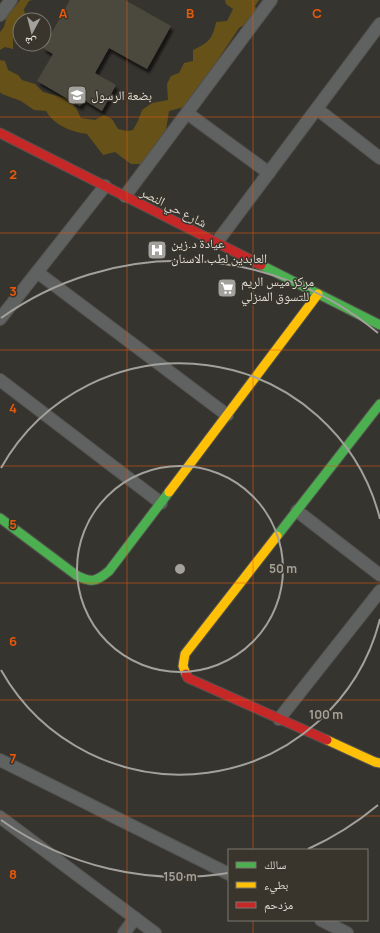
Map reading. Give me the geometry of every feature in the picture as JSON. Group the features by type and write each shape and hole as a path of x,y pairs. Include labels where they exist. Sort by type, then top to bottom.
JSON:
{"street":[{"path":"0,15 11,0"},
{"path":"125,196 268,1"},
{"path":"217,242 379,26"},
{"path":"316,109 380,158"},
{"path":"187,112 269,173"},
{"name":"شارع حي النصر","path":"0,133 380,325"},
{"path":"0,320 105,186"},
{"path":"37,272 227,415"},
{"path":"0,518 76,575 85,580 94,582 102,578 161,503 318,294"},
{"path":"0,380 161,503"},
{"path":"380,404 185,654 183,666 188,678 368,759 380,763"},
{"path":"297,510 380,575"},
{"path":"279,719 380,591"},
{"path":"0,760 228,874"},
{"path":"0,817 156,933"},
{"path":"124,933 135,918"},
{"path":"323,921 347,933"}],"shaded area":[{"path":"20,0 32,0 29,1 24,9 25,12 12,12 12,49 5,47 0,50 0,32 4,27 9,8 15,7"},
{"path":"225,0 259,0 255,6 259,16 239,28 184,107 169,111 165,136 143,164 131,164 115,152 103,155 87,134 75,132 64,127 49,116 46,111 34,110 21,101 0,92 0,60 5,61 8,70 18,75 22,80 35,84 43,92 69,99 81,118 95,120 104,115 112,119 118,129 127,131 133,130 142,110 152,103 168,100 167,84 171,76 179,73 184,63 193,61 193,50 209,40 216,22 227,21 233,9 226,4"}],"building":[{"path":"70,0 125,0 171,26 147,69 109,48 95,73 116,85 102,111 84,100 80,106 37,81 53,54 50,52 52,52 52,32"}],"traffic: fast":[{"path":"261,265 380,325"},
{"path":"277,536 380,404"},
{"path":"0,518 76,575 93,580 109,571 169,492"}],"traffic: slow":[{"path":"169,492 318,294"},
{"path":"186,674 183,666 185,654 277,536"},
{"path":"327,740 380,763"}],"traffic: jam":[{"path":"0,133 261,265"},
{"path":"186,674 188,678 327,740"}],"place":[{"name":"بضعة الرسول","path":"77,95"},
{"name":"عيادة د.زين العابدين لطب الاسنان","path":"157,250"},
{"name":"مركز ميس الريم للتسوق المنزلي","path":"227,288"}]}
